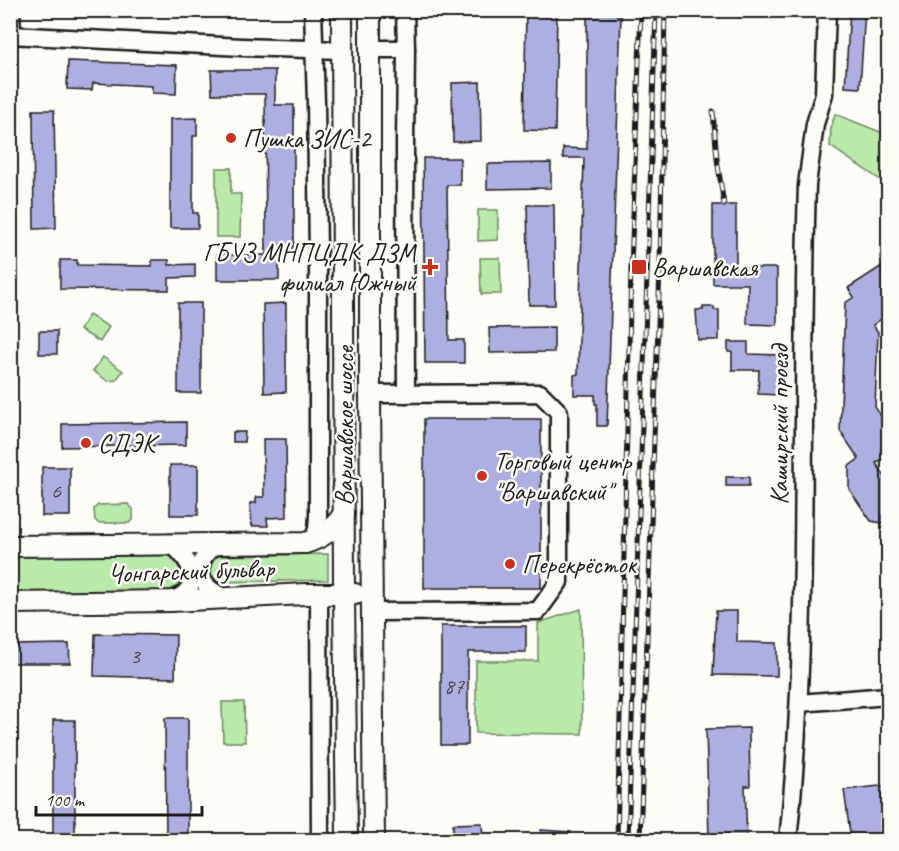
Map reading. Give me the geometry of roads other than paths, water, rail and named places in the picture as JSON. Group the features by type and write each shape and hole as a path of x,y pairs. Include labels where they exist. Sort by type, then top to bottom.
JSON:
{"main road":[{"name":"Варшавское шоссе","path":"342,10 347,840"},
{"name":"Варшавское шоссе","path":"370,10 370,394 374,840"},
{"path":"313,541 327,534 337,525 344,513"},
{"name":"Чонгарский бульвар","path":"10,546 305,543 313,541"},
{"name":"Чонгарский бульвар","path":"10,603 171,601 344,594 373,603"}],"street":[{"path":"11,10 11,35 342,50"},
{"path":"313,10 318,365 318,516 313,541"},
{"path":"405,10 406,394"},
{"name":"Каширский проезд","path":"788,840 799,703 803,580 807,185 815,124 824,94 827,10"},
{"path":"370,49 406,49"},
{"path":"370,394 540,393 559,412 559,582 538,611 373,603"},
{"path":"170,543 187,560 191,568 192,580 182,597 171,601"},
{"path":"225,544 214,547 206,554 201,565 201,576 207,586 227,599"},
{"path":"319,594 320,840"},
{"path":"799,703 888,696"}],"railway":[{"path":"617,840 631,267 641,10"},
{"path":"628,840 656,10"},
{"path":"640,840 660,267 665,10"},
{"path":"713,111 724,205"}],"place":[{"name":"Пушка ЗИС-2","path":"231,138"},
{"name":"ГБУЗ МНПЦДК ДЗМ филиал Южный","path":"430,267"},
{"name":"Варшавская","path":"639,267"},
{"name":"СДЭК","path":"86,443"},
{"name":"Торговый центр \"Варшавский\"","path":"482,476"},
{"name":"Перекрёсток","path":"510,564"}]}
